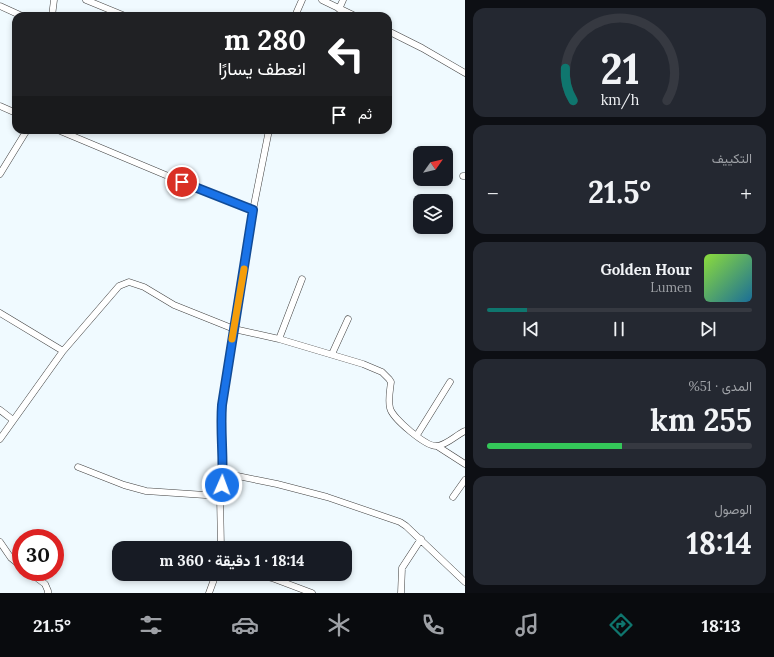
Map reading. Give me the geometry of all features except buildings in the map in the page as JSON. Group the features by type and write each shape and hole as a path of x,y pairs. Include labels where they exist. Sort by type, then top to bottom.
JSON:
{"street":[{"path":"52,12 54,0"},
{"path":"86,0 115,12"},
{"path":"297,12 302,0"},
{"path":"322,0 347,12"},
{"path":"339,8 343,0"},
{"path":"0,6 13,12"},
{"path":"392,33 422,48 465,74"},
{"path":"0,106 12,111"},
{"path":"0,174 25,134"},
{"path":"68,134 253,210"},
{"path":"221,541 220,496 223,473 221,426 222,405 253,210 269,134"},
{"path":"279,339 302,279"},
{"path":"0,439 63,351 119,286 129,282 144,287 174,305 234,329 279,339 332,354 363,364 386,375 390,382 389,402 391,412 401,423 428,443 436,446 465,464"},
{"path":"0,313 63,351"},
{"path":"332,354 348,319"},
{"path":"417,435 450,382"},
{"path":"0,410 13,420"},
{"path":"436,446 465,431"},
{"path":"78,467 124,485 146,491 220,496"},
{"path":"223,473 277,484 327,497 375,512 400,522 465,582"},
{"path":"453,497 465,480"},
{"path":"401,593 402,568 421,540"},
{"path":"0,542 12,559"},
{"path":"41,581 45,584 48,593"},
{"path":"209,593 214,581"},
{"path":"280,581 312,593"}],"slow traffic":[{"path":"232,339 244,269"}],"route":[{"path":"182,182 253,210 222,405 222,485"}]}
